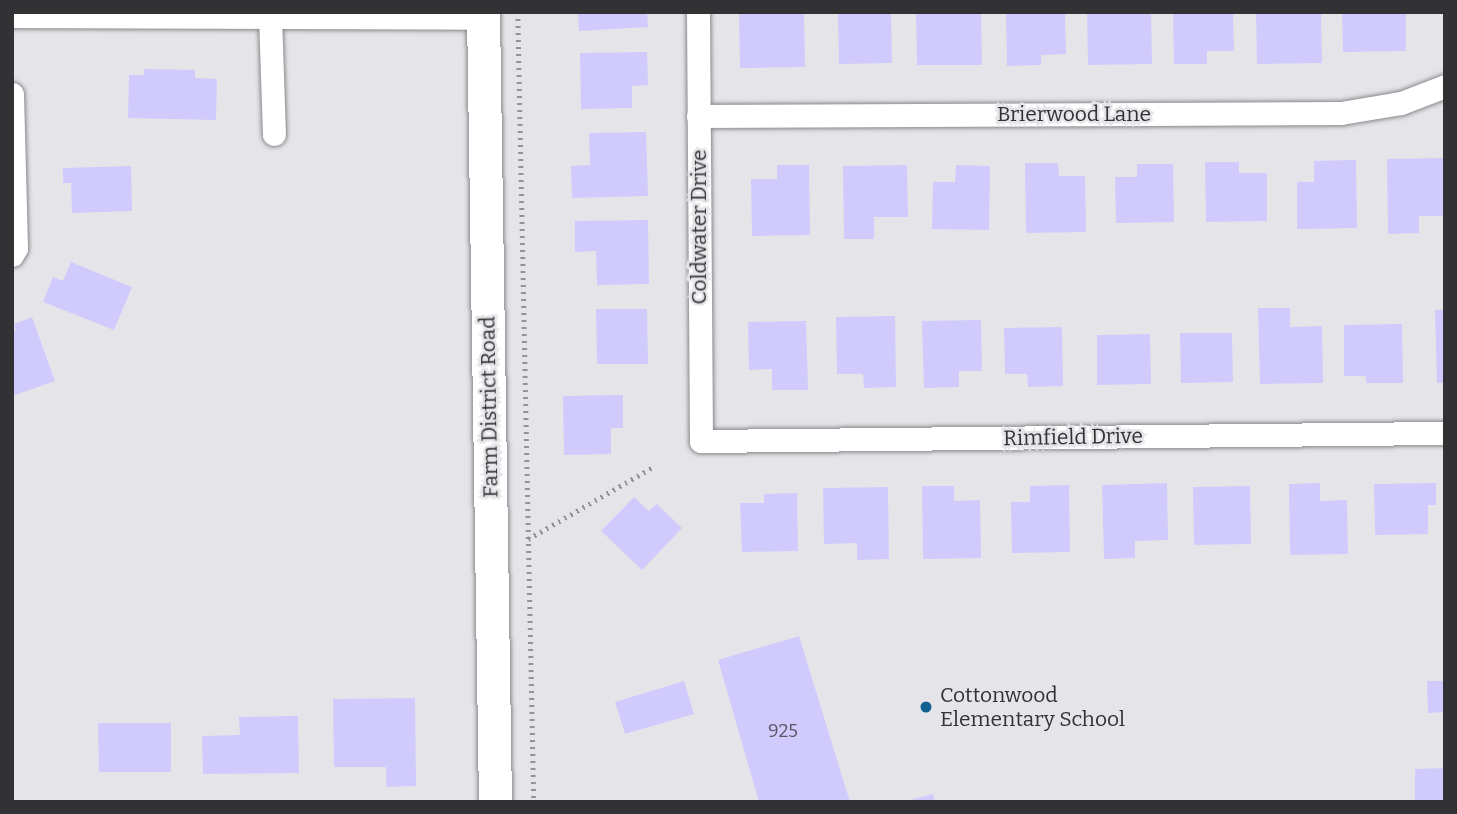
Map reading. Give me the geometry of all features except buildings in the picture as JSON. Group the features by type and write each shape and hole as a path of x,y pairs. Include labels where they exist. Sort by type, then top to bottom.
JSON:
{"street":[{"name":"Coldwater Drive","path":"698,12 701,441"},
{"path":"270,15 274,134"},
{"path":"12,16 483,15"},
{"name":"Farm District Road","path":"483,15 495,802"},
{"name":"Brierwood Lane","path":"698,116 1341,113 1401,103 1445,86"},
{"path":"12,94 16,248 12,255"},
{"name":"Rimfield Drive","path":"701,441 1445,433"}],"path":[{"path":"518,12 534,802"},
{"path":"528,539 653,467"}],"place":[{"name":"Cottonwood Elementary School","path":"926,707"}]}
